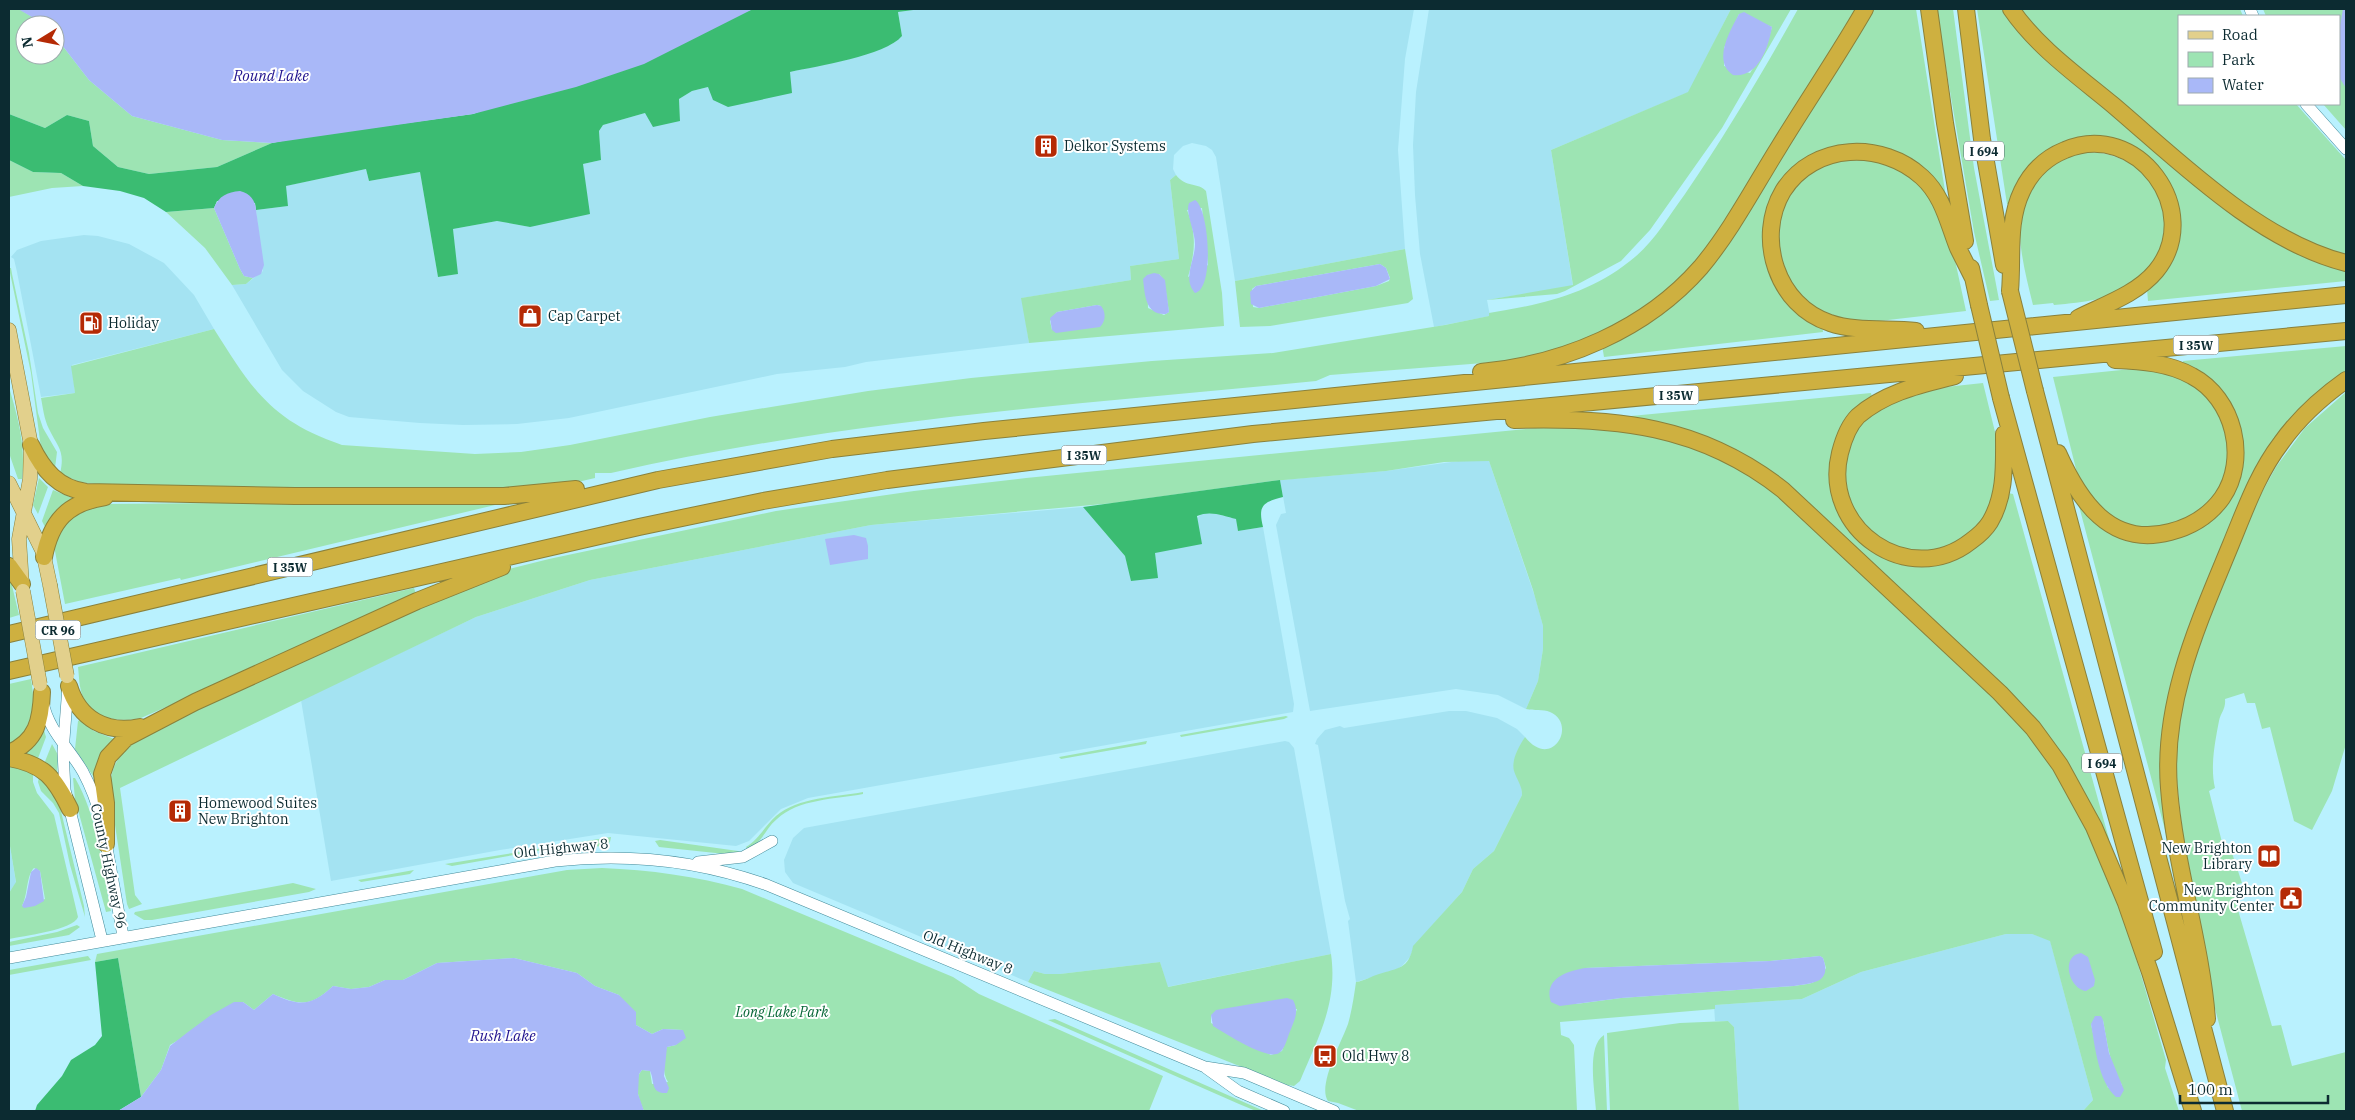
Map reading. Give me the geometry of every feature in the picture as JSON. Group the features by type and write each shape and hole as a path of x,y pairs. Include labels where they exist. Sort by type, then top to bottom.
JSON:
{"highway":[{"path":"1265,404 1430,377 1492,371 1531,363 1594,344 1620,332 1647,315 1686,282 1720,242 1865,9"},
{"name":"I 694","path":"1929,9 1945,123 1973,278 2005,417 2049,568 2195,1111"},
{"name":"I 694","path":"1966,9 1982,139 2010,292 2224,1111"},
{"path":"2011,9 2035,37 2065,65 2243,212 2288,240 2317,254 2346,263"},
{"path":"2010,292 2012,220 2022,189 2034,172 2049,157 2070,147 2111,145 2129,152 2146,164 2154,173 2165,192 2172,225 2168,246 2156,271 2140,286 2071,322"},
{"path":"1954,334 1839,325 1822,320 1805,309 1783,286 1773,260 1771,229 1779,200 1783,192 1796,177 1818,161 1848,152 1869,152 1887,155 1914,170 1931,187 1945,210 1958,247 1973,278"},
{"name":"I 35W","path":"9,634 658,480 782,457 882,442 2346,295"},
{"name":"I 35W","path":"9,671 709,512 887,480 1252,434 2346,330"},
{"path":"2043,423 2083,499 2102,519 2116,528 2134,534 2162,534 2181,530 2196,522 2221,498 2232,474 2235,442 2230,421 2214,394 2195,377 2169,367 2145,363 2045,359"},
{"path":"2005,417 2002,492 1989,524 1978,536 1965,546 1947,555 1921,558 1905,557 1886,551 1860,533 1843,506 1837,484 1841,450 1856,418 1872,406 1898,392 2007,363"},
{"path":"2211,1061 2205,995 2189,914 2169,787 2168,752 2175,702 2185,660 2195,633 2250,499 2266,466 2296,424 2346,380"},
{"path":"1344,425 1525,419 1592,420 1639,425 1682,435 1722,451 1759,472 1783,490 2000,693 2033,728 2060,765 2094,827 2129,912 2195,1111"},
{"path":"31,445 41,465 61,484 86,492 127,494 504,496 658,480"},
{"path":"44,557 53,526 68,510 100,498 127,494"},
{"path":"106,844 106,803 102,774 104,765 114,750 126,738 149,725 440,591 568,544"},
{"path":"9,566 23,587"},
{"path":"68,686 72,698 84,715 100,725 123,729 149,725"},
{"path":"9,753 24,744 37,729 42,692"},
{"path":"9,758 28,762 43,770 60,790 70,809"}],"main road":[{"name":"County Highway 96","path":"9,330 31,445 30,479 19,539 23,587 42,692"},
{"name":"County Highway 96","path":"9,483 24,511 44,557 68,686"}],"street":[{"path":"2307,105 2346,149"},
{"name":"County Highway 96","path":"68,686 63,774 102,940"},
{"name":"County Highway 96","path":"42,692 50,723 83,772 97,803 123,936"},
{"path":"689,863 743,857 772,841"},
{"name":"Old Highway 8","path":"9,958 123,936 555,861 611,857 674,860 767,885 1205,1067 1238,1091 1284,1111"},
{"name":"Old Highway 8","path":"1205,1067 1244,1073 1334,1111"}],"shaded area":[{"path":"921,9 1414,9 1405,59 1398,150 1405,249 1235,281 1216,157 1212,150 1206,146 1192,143 1183,146 1174,155 1173,169 1176,175 1170,180 1179,259 1130,266 1131,280 1022,298 1029,343 777,374 569,418 517,424 463,425 420,423 349,417 336,412 303,391 282,370 232,285 246,284 263,271 256,210 288,206 285,186 366,169 369,181 420,172 438,277 457,274 453,229 497,221 530,227 583,164 601,160 599,131 603,125 645,113 680,121 679,99 692,91 708,87 791,93 790,72 849,59 892,44 902,36 898,12"},
{"path":"1429,9 1731,9 1689,92 1551,150 1573,286 1487,300 1490,316 1434,327 1420,254 1413,145 1416,92"},
{"path":"84,235 98,236 129,244 164,263 194,295 214,329 72,365 75,393 41,397 17,272 14,259 11,257 17,250 41,241"},
{"path":"1459,461 1489,461 1536,600 1543,626 1543,649 1538,681 1526,709 1498,695 1456,689 1310,711 1276,525 1281,514 1286,513 1280,480 1386,471"},
{"path":"1083,507 1125,556 1132,581 1154,553 1203,513 1237,519 1238,531 1263,527 1294,704 1293,712 808,798 781,809 749,841 736,846 608,833 500,850 331,881 301,700 476,617 590,580 871,525"},
{"path":"1449,711 1466,711 1497,718 1517,729 1525,737 1516,754 1514,770 1521,784 1522,795 1494,851 1473,869 1462,892 1414,946 1410,957 1402,966 1394,971 1356,982 1348,921 1350,919 1345,901 1318,745 1315,744 1325,730 1340,726 1344,728"},
{"path":"1285,741 1289,742 1294,748 1331,954 1167,987 1160,962 1060,974 1045,974 1034,971 1028,982 793,883 785,872 784,860 793,838 804,828"},
{"path":"9,840 16,883 9,893"},
{"path":"2006,934 2032,934 2050,940 2093,1100 2083,1111 1739,1111 1734,1027 1728,1021 1715,1021 1714,1005 1802,999 1861,972"}],"green space":[{"path":"9,9 19,9 29,15 15,15 15,65 65,65 65,49 89,80 132,116 222,140 272,143 217,167 149,174 118,167 93,146 89,121 67,115 45,128 9,114"},
{"path":"753,9 921,9 898,12 902,36 881,49 866,55 790,72 792,93 728,107 713,100 708,87 692,91 679,99 680,121 653,127 645,113 603,125 599,131 601,160 583,164 590,214 530,227 497,221 453,229 458,274 438,277 420,172 369,181 366,169 286,186 288,206 256,210 255,203 217,201 214,208 166,212 144,198 120,191 83,186 61,173 33,172 9,160 9,114 45,128 67,115 89,121 93,146 118,167 149,174 217,167 272,143 473,114"},
{"path":"1731,9 1791,9 1722,128 1650,230 1621,261 1557,294 1487,300 1573,285 1551,150 1688,92","holes":["1739,14 1772,27 1766,48 1750,73 1724,66 1724,48"]},
{"path":"1798,9 1860,9 1705,251 1658,301 1598,337 1522,360 1330,375 1316,381 1050,406 874,427 698,455 611,473 595,473 595,478 552,488 495,491 102,485 80,482 60,474 61,455 44,414 41,398 75,393 71,366 214,329 252,386 280,414 318,436 342,445 475,454 521,452 570,445 710,417 868,391 971,378 1152,361 1273,353 1489,316 1489,313 1545,302 1581,290 1614,272 1646,247 1660,230 1715,149"},
{"path":"1870,9 1916,9 1946,197 1880,149 1798,169 1766,249 1822,325 1823,332 1604,357 1602,345 1668,304"},
{"path":"1936,9 1953,9 1974,168 1999,300 1990,301 1974,232"},
{"path":"1977,9 2004,9 2231,210 2346,268 2346,281 2148,301 2147,289 2176,230 2147,161 2075,142 2010,204 2007,204"},
{"path":"2014,9 2240,9 2243,15 2178,15 2178,105 2297,105 2346,160 2346,259 2262,223 2094,86"},
{"path":"2263,9 2346,9 2346,130 2324,105 2340,105 2340,15 2266,15"},
{"path":"2087,152 2106,154 2124,160 2138,169 2150,181 2159,195 2163,211 2164,229 2159,253 2145,276 2117,293 2087,301 2054,305 2053,303 2033,305 2021,244 2020,224 2023,205 2030,187 2042,172 2061,159"},
{"path":"1847,157 1894,165 1925,189 1950,237 1966,311 1862,323 1845,322 1816,311 1789,286 1776,239 1784,203 1797,184 1817,167"},
{"path":"9,160 33,172 61,173 83,186 52,188 9,197"},
{"path":"1176,175 1184,182 1203,188 1206,191 1222,293 1224,326 1029,343 1021,298 1131,280 1130,266 1179,259 1170,180","holes":["1202,208 1208,265 1188,277 1194,236 1187,210","1159,274 1164,280 1169,312 1164,315 1148,308 1147,275","1097,305 1101,306 1052,330 1050,321 1057,312"]},
{"path":"214,208 240,269 244,276 253,278 246,284 232,285 205,248 166,212"},
{"path":"1405,249 1413,299 1408,303 1270,326 1240,327 1235,281","holes":["1380,264 1386,268 1390,278 1389,281 1376,286 1259,308 1253,307 1252,289 1256,286"]},
{"path":"9,268 11,268 29,353 38,413 43,428 57,452 55,468 41,448 31,373"},
{"path":"2346,346 2346,378 2288,429 2181,662 2169,845 2079,506 2126,536 2215,514 2237,427 2184,367 2183,361"},
{"path":"2141,368 2180,377 2206,394 2222,417 2229,441 2227,472 2215,495 2199,513 2159,529 2123,525 2094,504 2077,473 2053,377"},
{"path":"1983,383 1997,440 1997,488 1981,525 1957,545 1924,553 1898,549 1862,527 1855,516 1843,482 1850,440 1865,418 1918,390"},
{"path":"9,387 22,444 22,479 18,479 9,453"},
{"path":"2346,392 2346,744 2332,791 2312,830 2294,821 2270,727 2262,729 2255,703 2247,703 2244,693 2225,699 2219,721 2214,754 2213,772 2215,788 2209,791 2225,854 2232,853 2242,883 2231,886 2272,1026 2281,1025 2292,1066 2346,1052 2346,1111 2242,1111 2213,1001 2184,844 2176,772 2175,733 2193,654 2260,496 2276,467 2305,428"},
{"path":"1871,393 1873,402 1834,457 1868,545 1955,556 2008,493 2013,494 2109,839 2106,839 2057,753 1784,486 1631,420 1631,416"},
{"path":"1566,425 1621,428 1707,450 1773,489 2004,703 2042,745 2086,821 2129,934 2166,1060 2165,1068 2179,1111 2083,1111 2093,1100 2050,941 2032,934 2006,934 1861,972 1802,999 1715,1005 1715,1009 1560,1022 1561,1035 1569,1038 1574,1045 1577,1111 1359,1111 1328,1101 1325,1094 1328,1075 1348,1024 1356,982 1402,966 1409,959 1413,946 1462,892 1473,869 1494,851 1522,795 1513,767 1516,753 1525,737 1535,746 1544,749 1552,747 1558,742 1562,734 1562,726 1558,718 1550,712 1526,709 1538,681 1543,649 1543,626 1533,590 1489,461 1444,462 1386,471 1272,481 1114,503 871,525 590,580 476,617 120,788 135,895 142,904 129,909 108,779 111,779 113,769 120,757 130,747 128,744 144,734 497,572 549,559 776,511 914,491 1026,478","holes":["1820,956 1823,958 1826,968 1819,978 1806,984 1621,998 1576,1004 1585,968 1770,961","2103,1020 2112,1062 2122,1085 2108,1088 2091,1024"]},
{"path":"39,478 48,487 38,514 33,505"},
{"path":"1280,480 1283,497 1270,501 1263,506 1261,514 1263,527 1238,531 1236,519 1212,514 1197,516 1202,544 1155,553 1158,578 1131,581 1125,556 1083,507"},
{"path":"53,490 75,499 46,529 42,521"},
{"path":"494,501 495,505 181,580 180,578 65,604 54,546 65,525 72,518 91,507 107,504"},
{"path":"9,573 19,615 9,618"},
{"path":"414,588 417,597 141,718 123,720 105,717 90,708 81,691 78,667"},
{"path":"31,679 34,709 30,724 9,746 9,684"},
{"path":"1288,717 1284,719 1181,737 1180,735"},
{"path":"80,720 94,731 114,739 95,779 75,749 78,721"},
{"path":"43,727 46,737 37,761 22,755"},
{"path":"1147,741 1146,744 1061,759 1059,757"},
{"path":"52,744 58,755 57,774 44,764"},
{"path":"9,764 33,773 33,782 37,793 54,815 78,917 74,922 58,929 9,939 9,893 16,882 9,840","holes":["34,868 40,871 45,899 22,906 31,871"]},
{"path":"39,777 49,785 59,803 85,917 70,865 59,813 53,803 41,791 38,782"},
{"path":"73,778 75,778 83,793 94,826 111,911 106,912 75,799"},
{"path":"863,792 863,794 818,801 796,807 777,819 754,846 748,850 746,847 755,840 776,816 795,805 806,801"},
{"path":"611,837 610,842 604,846 548,849 452,866 445,864"},
{"path":"660,840 740,852 725,854 659,847 655,841"},
{"name":"Long Lake Park","path":"602,868 673,874 742,889 953,977 979,994 1163,1076 1149,1111 644,1111 637,1090 639,1074 642,1070 650,1071 652,1084 668,1082 664,1070 667,1047 676,1045 683,1030 663,1029 652,1034 636,1025 635,1019 619,995 595,986 577,973 514,958 437,963 403,980 385,980 369,987 351,989 333,986 312,1001 291,1001 273,994 254,1010 243,1002 170,1045 161,1070 141,1097 118,958 95,962 97,954 567,870"},
{"path":"414,870 410,874 361,882 358,880"},
{"path":"293,883 316,889 309,892 152,920 144,920 134,914 135,912"},
{"path":"77,925 80,927 69,935 9,946 9,942 57,932"},
{"path":"1331,954 1332,988 1325,1020 1300,1081 1294,1086 1287,1085 1028,982 1034,971 1045,974 1060,974 1160,962 1168,987","holes":["1297,1009 1282,1051 1271,1055 1211,1023 1211,1015"]},
{"path":"88,956 91,960 9,975 9,970"},
{"path":"118,958 141,1097 118,1111 35,1111 37,1105 62,1076 71,1060 95,1045 102,1036 95,962"},
{"path":"1055,1019 1264,1111 1256,1111 1239,1104 1048,1020"},
{"path":"1728,1021 1734,1027 1739,1111 1610,1111 1607,1033 1680,1023"},
{"path":"1604,1035 1607,1111 1596,1111 1593,1059 1598,1041"}],"water":[{"name":"Round Lake","path":"18,9 753,9 644,64 576,87 473,114 272,143 222,140 132,116 89,80 65,49 65,15 28,15"},
{"path":"2343,9 2346,9 2346,88 2340,79 2340,26"},
{"path":"1744,12 1772,27 1768,44 1755,67 1742,75 1733,75 1727,69 1723,54 1731,29 1739,14"},
{"path":"240,191 250,196 255,206 264,265 261,274 253,278 244,276 240,269 214,208 218,200 224,195"},
{"path":"1195,200 1200,206 1204,217 1208,248 1205,278 1201,288 1195,293 1191,287 1189,275 1195,244 1188,207 1189,203"},
{"path":"1380,264 1386,268 1390,279 1376,286 1259,308 1251,304 1250,292 1256,286"},
{"path":"1159,274 1165,280 1169,312 1166,314 1154,311 1147,303 1143,279 1147,275"},
{"path":"1097,305 1103,308 1104,314 1100,327 1056,333 1052,330 1050,318 1057,312"},
{"path":"854,535 866,538 868,559 830,565 825,539"},
{"path":"36,868 40,871 44,901 35,906 24,908 22,906 26,897 31,872"},
{"path":"2081,953 2088,957 2095,980 2094,986 2086,991 2075,985 2069,972 2069,966 2074,955"},
{"path":"1820,956 1823,958 1825,966 1823,977 1814,982 1794,986 1621,998 1560,1006 1551,1002 1549,994 1550,987 1558,978 1571,971 1585,968 1770,961"},
{"name":"Rush Lake","path":"514,958 577,973 595,986 619,995 636,1012 636,1025 652,1034 663,1029 683,1030 686,1038 676,1045 667,1047 664,1076 669,1088 667,1093 662,1093 655,1089 650,1071 642,1070 639,1074 638,1094 644,1111 118,1111 141,1097 161,1070 170,1046 211,1015 234,1002 243,1002 254,1010 273,994 291,1001 312,1001 333,986 351,989 369,987 385,980 403,980 437,963"},
{"path":"1287,998 1293,1000 1296,1015 1285,1046 1279,1053 1265,1053 1256,1050 1213,1026 1211,1015 1216,1010"},
{"path":"2095,1016 2101,1016 2103,1020 2109,1053 2124,1090 2120,1097 2116,1097 2110,1090 2101,1073 2091,1024"}],"place":[{"name":"Delkor Systems","path":"1046,146"},
{"name":"Cap Carpet","path":"530,316"},
{"name":"Holiday","path":"91,323"},
{"name":"Homewood Suites New Brighton","path":"180,811"},
{"name":"New Brighton Library","path":"2269,856"},
{"name":"New Brighton Community Center","path":"2291,898"},
{"name":"Old Hwy 8","path":"1325,1056"}]}
